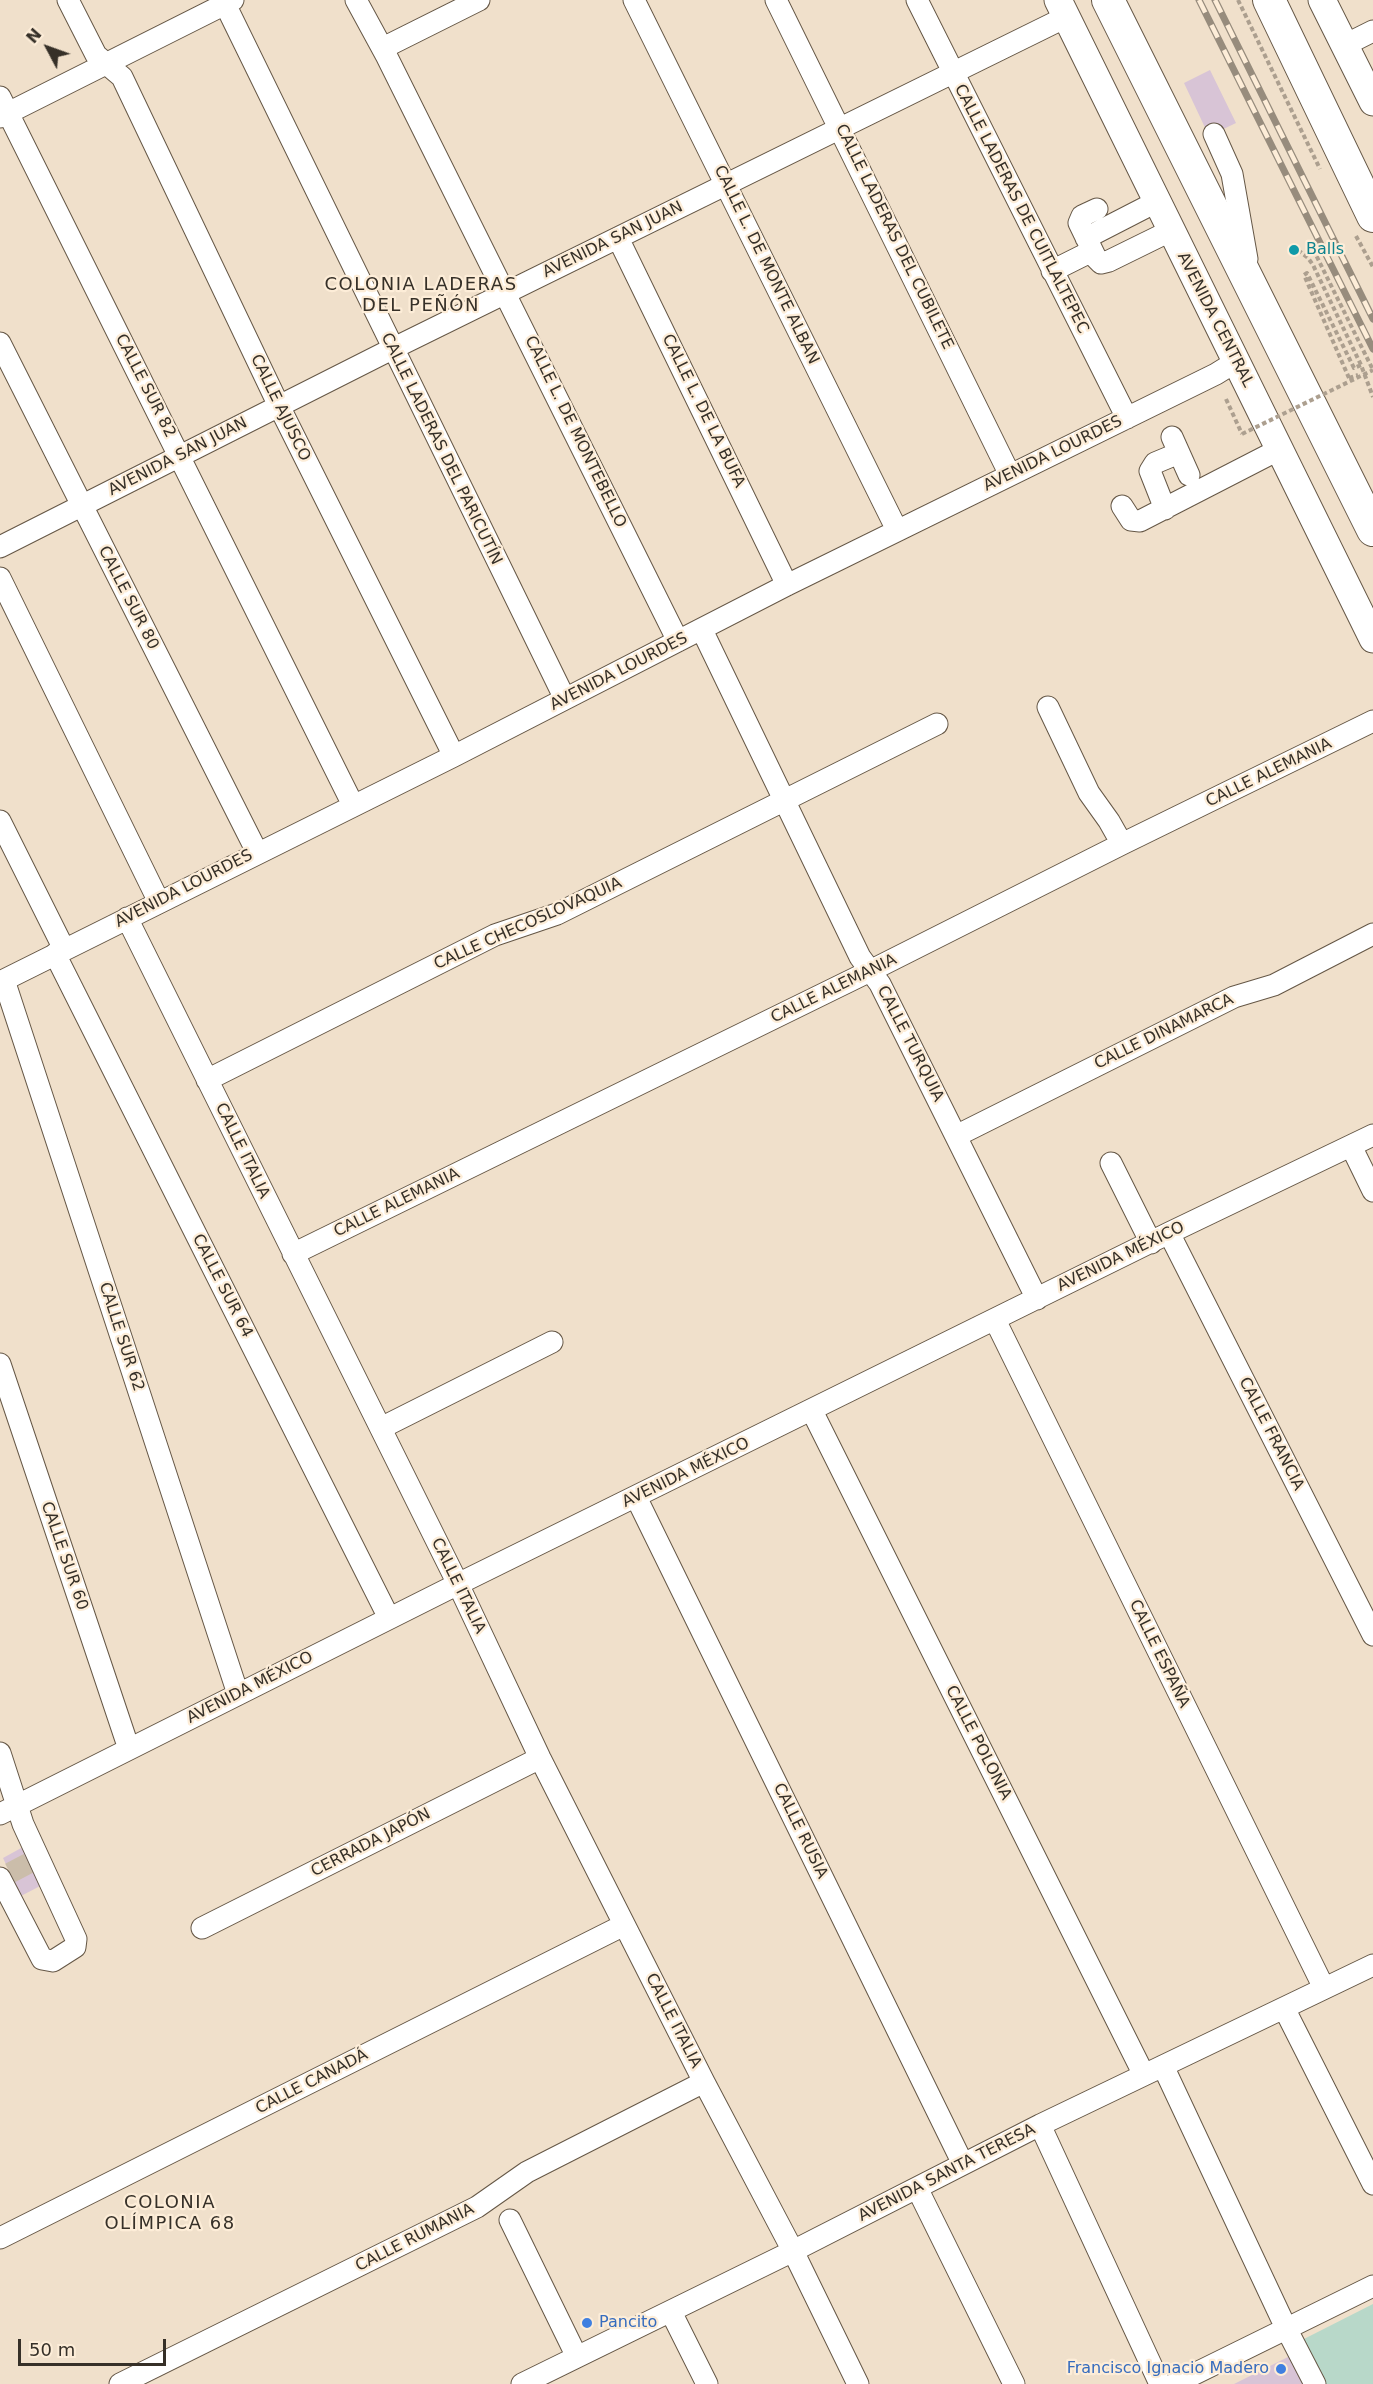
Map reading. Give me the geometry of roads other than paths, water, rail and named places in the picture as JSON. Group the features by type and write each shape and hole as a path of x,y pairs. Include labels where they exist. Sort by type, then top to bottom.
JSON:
{"highway":[{"path":"1108,0 1373,530"},
{"path":"1270,2 1373,216"}],"main road":[{"path":"1322,0 1373,102"},
{"name":"AVENIDA CENTRAL","path":"1062,9 1373,639"}],"street":[{"name":"CALLE AJUSCO","path":"68,0 96,55 122,78 279,406 453,756"},
{"name":"CALLE L. DE MONTEBELLO","path":"356,0 506,293 678,641"},
{"path":"382,48 479,0"},
{"name":"CALLE L. DE MONTE ALBAN","path":"634,0 897,530"},
{"name":"CALLE LADERAS DEL CUBILETE","path":"776,0 1010,475"},
{"name":"CALLE LADERAS DE CUITLALTEPEC","path":"917,0 1127,418"},
{"path":"3,109 106,63 193,9 229,2"},
{"name":"CALLE LADERAS DEL PARICUTÍN","path":"229,2 392,349 565,699"},
{"name":"AVENIDA SAN JUAN","path":"0,547 392,349 953,73 1062,9"},
{"path":"1345,45 1373,31"},
{"name":"CALLE SUR 82","path":"3,109 180,456 352,805"},
{"path":"1214,134 1232,174 1251,286"},
{"path":"1052,271 1125,218 1156,202"},
{"path":"1097,209 1082,216 1079,221 1098,261 1104,263 1170,231"},
{"path":"1125,218 1139,246"},
{"name":"CALLE L. DE LA BUFA","path":"618,238 788,585"},
{"name":"CALLE SUR 80","path":"0,342 257,852"},
{"name":"AVENIDA LOURDES","path":"2,981 453,756 897,530 1216,374 1237,361"},
{"path":"1165,508 1150,471 1155,463 1175,445 1189,475"},
{"path":"1122,506 1131,520 1137,522 1280,449"},
{"path":"0,578 159,902"},
{"name":"CALLE TURQUIA","path":"702,630 860,957 880,984 1037,1299"},
{"path":"1048,707 1089,793 1122,844"},
{"name":"CALLE ALEMANIA","path":"293,1254 870,972 1122,844 1373,721"},
{"name":"CALLE CHECOSLOVAQUIA","path":"207,1080 495,935 557,915 937,724"},
{"name":"CALLE SUR 64","path":"0,821 60,952 389,1618"},
{"name":"CALLE ITALIA","path":"127,918 458,1584 540,1758 793,2252 858,2384"},
{"name":"CALLE DINAMARCA","path":"956,1136 1234,997 1274,985 1373,934"},
{"name":"CALLE SUR 62","path":"2,981 238,1694"},
{"name":"AVENIDA MÉXICO","path":"9,1810 389,1618 1373,1135"},
{"path":"1351,1146 1373,1191"},
{"name":"CALLE FRANCIA","path":"1111,1163 1160,1238 1373,1635"},
{"name":"CALLE ESPAÑA","path":"995,1320 1324,1988"},
{"path":"381,1428 552,1342"},
{"name":"CALLE SUR 60","path":"0,1364 129,1749"},
{"name":"CALLE POLONIA","path":"812,1411 1144,2075"},
{"name":"CALLE RUSIA","path":"636,1497 963,2164"},
{"path":"0,1753 9,1810 23,1824 34,1860 76,1942 72,1950 53,1961 45,1961 40,1956 3,1876"},
{"name":"CERRADA JAPÓN","path":"202,1929 540,1758"},
{"name":"CALLE CANADÁ","path":"0,2238 624,1925"},
{"name":"AVENIDA SANTA TERESA","path":"522,2384 553,2377 577,2357 793,2252 1040,2126 1373,1965"},
{"path":"1284,2008 1373,2184"},
{"path":"1163,2066 1286,2328 1315,2384"},
{"name":"CALLE RUMANIA","path":"120,2384 477,2207 527,2172 704,2082"},
{"path":"1040,2126 1160,2384"},
{"path":"917,2188 1014,2384"},
{"path":"510,2220 577,2357"},
{"path":"1174,2384 1373,2286"},
{"path":"671,2312 707,2384"}],"tunnel":[{"path":"10,1873 31,1862"}],"railway":[{"path":"1199,0 1373,349"},
{"path":"1215,0 1373,319"}],"place":[{"name":"Balls","path":"1294,250"},
{"name":"Pancito","path":"587,2323"},
{"name":"Francisco Ignacio Madero","path":"1281,2369"}],"district":[{"name":"COLONIA LADERAS DEL PEÑÓN","path":"421,295"},
{"name":"COLONIA OLÍMPICA 68","path":"170,2213"}]}
